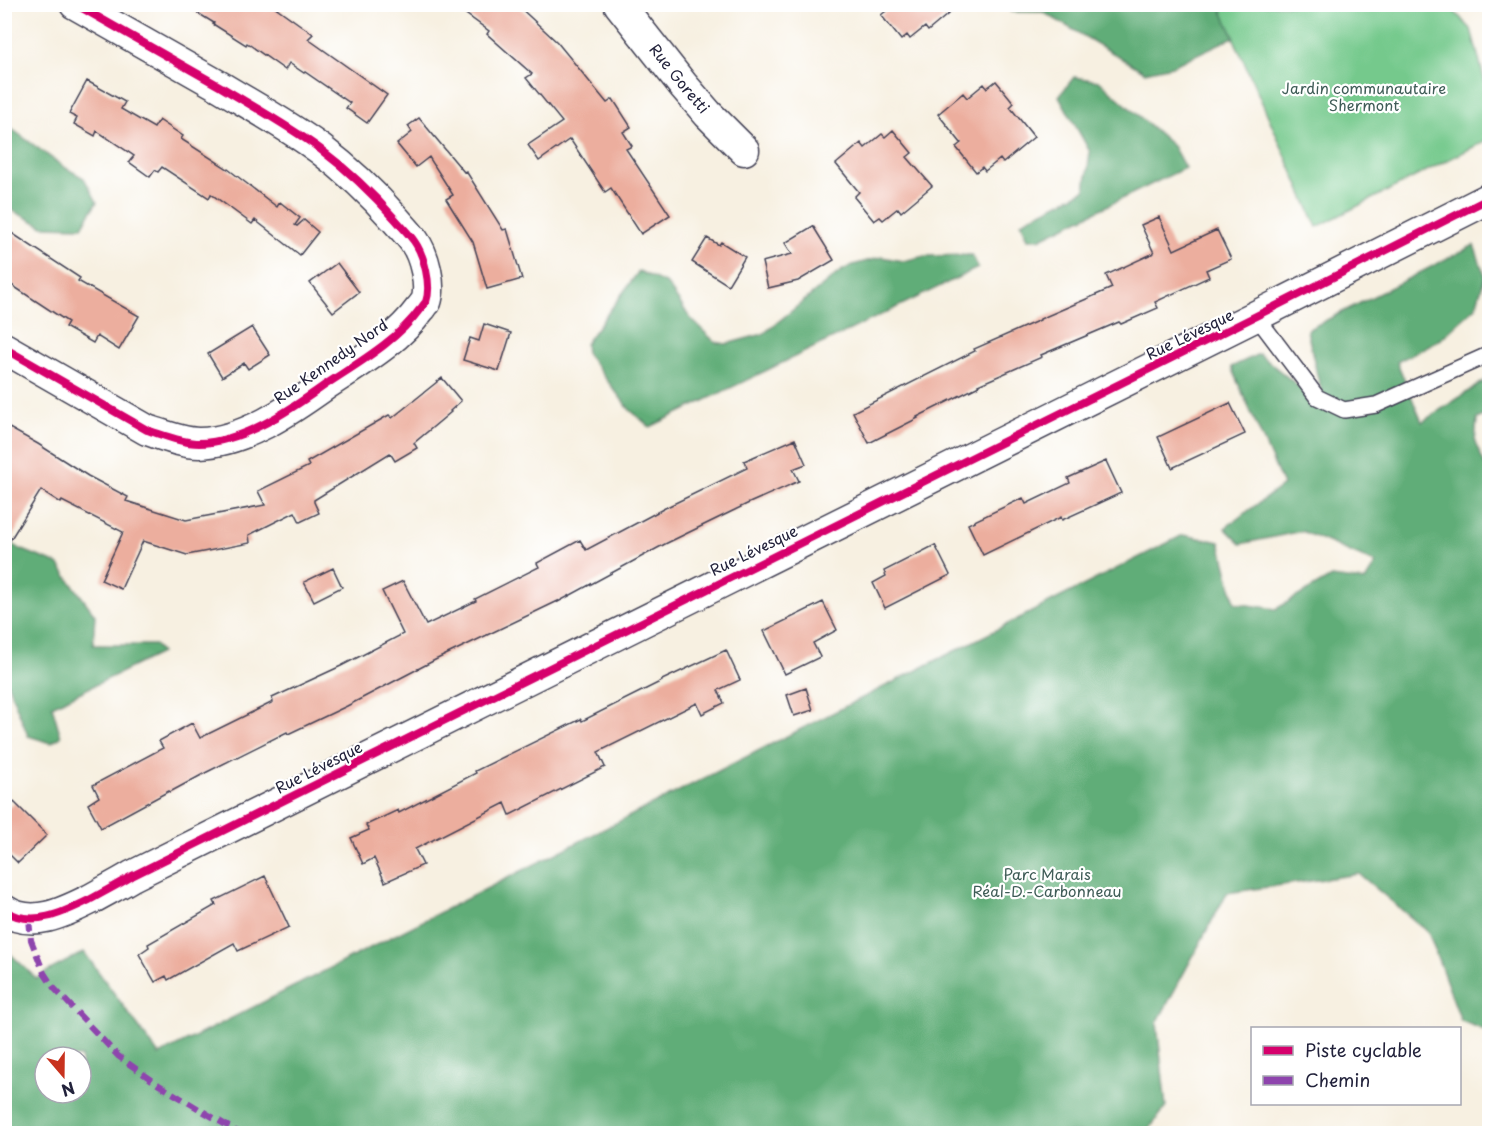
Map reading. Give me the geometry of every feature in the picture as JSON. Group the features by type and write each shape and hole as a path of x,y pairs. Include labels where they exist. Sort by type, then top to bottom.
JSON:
{"street":[{"name":"Rue Kennedy Nord","path":"4,348 147,430 198,443 224,440 238,435 266,423 301,402 391,339 426,302 428,284 424,262 415,242 358,179 321,149 281,122 75,4"},
{"name":"Rue Goretti","path":"619,4 683,85 744,150"},
{"name":"Rue Lévesque","path":"17,914 49,916 66,912 132,876 1490,198"}],"lane":[{"path":"1256,316 1317,397 1344,410 1376,405 1490,354"}],"green space":[{"path":"1008,5 1219,5 1234,37 1172,66 1145,72 1043,12 1012,12"},
{"name":"Jardin communautaire Shermont","path":"1219,5 1448,5 1471,29 1489,97 1489,139 1317,227"},
{"path":"1074,77 1099,81 1173,146 1185,168 1039,239 1028,239 1021,222 1085,190 1090,152 1059,96"},
{"path":"5,124 64,167 84,178 97,202 82,227 43,226 5,207"},
{"name":"Parc Marais Réal-D.-Carbonneau","path":"1474,245 1485,276 1476,307 1441,339 1397,362 1422,422 1489,378 1489,413 1477,419 1475,443 1490,475 1489,1032 1461,1021 1428,932 1359,874 1227,893 1157,1023 1166,1107 1146,1133 5,1133 4,948 37,979 84,952 159,1055 1183,535 1220,542 1235,603 1276,609 1331,577 1365,581 1376,563 1302,531 1241,544 1225,528 1283,485 1231,367 1259,354 1328,410 1318,379 1307,330"},
{"path":"972,255 978,268 650,427 629,409 586,353 585,344 639,271 667,284 691,319 715,342 726,344 763,334 841,271 853,265 882,257 903,261 925,256"},
{"path":"4,538 18,548 58,564 95,615 93,645 155,645 161,653 52,706 61,737 51,743 28,736 5,677"}],"building":[{"path":"183,4 271,4 313,34 308,39 387,95 367,123 346,108 350,103 305,72 289,63 285,70 247,43 246,45"},
{"path":"452,4 516,4 557,42 607,103 613,99 631,127 623,132 632,146 626,149 670,215 641,234 611,188 605,192 570,139 539,161 528,145 562,122 526,78 532,74 487,34 489,31"},
{"path":"895,4 960,4 928,31 925,27 910,39 907,35 901,40 881,15"},
{"path":"87,81 125,102 121,109 154,128 159,120 183,136 181,139 228,169 277,207 280,202 300,218 295,225 297,226 304,220 318,232 300,255 255,220 252,224 211,194 209,198 162,167 158,172 155,170 150,177 129,162 134,156 97,131 95,136 74,124 77,118 69,114"},
{"path":"996,81 1014,103 1010,107 1034,137 1003,163 1000,159 985,171 982,167 976,172 956,147 961,143 938,114 963,93 967,98 984,84 987,88"},
{"path":"419,118 464,172 466,171 503,230 507,229 522,279 487,289 473,242 446,199 453,195 429,157 416,167 397,144 412,132 408,126"},
{"path":"893,130 912,153 907,157 932,186 901,212 898,208 883,220 880,217 874,221 854,197 859,192 836,164 861,143 865,148 882,134 885,137"},
{"path":"1159,217 1174,250 1217,230 1231,259 1206,270 1209,277 1155,302 1158,308 1041,355 1042,357 978,385 869,443 853,412 975,351 974,349 1112,288 1106,275 1154,253 1141,225"},
{"path":"813,226 834,260 798,281 768,288 762,262 792,254 785,243"},
{"path":"4,228 80,278 78,281 139,316 119,350 97,336 93,343 65,327 68,322 4,280"},
{"path":"707,238 719,245 721,242 745,257 728,285 692,262"},
{"path":"337,263 359,292 333,312 310,283"},
{"path":"484,324 511,333 499,371 463,360 470,338 479,341"},
{"path":"252,327 270,355 248,369 244,363 222,377 208,354"},
{"path":"442,378 461,401 414,443 417,448 395,461 390,453 314,500 319,513 300,522 295,512 249,535 250,543 187,555 143,541 121,589 101,580 123,532 62,501 61,503 41,490 4,550 4,425 88,476 128,497 126,501 186,520 265,505 258,491 309,466 307,462 389,415 392,418"},
{"path":"1230,403 1245,434 1172,468 1158,437"},
{"path":"795,439 806,464 793,469 799,481 665,544 558,602 435,660 347,706 288,734 287,732 101,828 88,804 99,797 93,785 163,748 159,741 192,723 200,738 273,702 272,698 403,634 382,591 403,581 426,625 539,567 537,563 580,540 586,550 747,468 744,461"},
{"path":"1106,461 1121,493 1062,520 1061,517 983,555 968,524 1023,498 1026,504 1070,483 1068,478"},
{"path":"935,545 950,575 885,608 873,583 886,576 884,571"},
{"path":"333,568 342,587 314,601 304,582"},
{"path":"823,602 837,630 813,643 820,657 785,674 764,631"},
{"path":"726,650 740,680 718,690 724,703 702,714 697,703 598,752 605,767 510,815 505,803 415,849 423,865 385,882 374,858 363,864 351,838 369,830 366,825 398,810 399,813 476,773 475,771"},
{"path":"806,688 813,710 794,716 787,695"},
{"path":"14,802 47,835 18,863 4,849 4,812"},
{"path":"265,876 289,927 238,951 234,943 168,980 166,976 155,982 139,954 149,947 148,944 216,905 214,901"}],"marked path":[{"path":"29,919 31,940 44,973 54,988 118,1056 159,1085 241,1134"}],"cycle path":[{"path":"4,348 147,430 186,442 216,441 233,437 266,423 363,360 411,321 426,302 428,295 426,270 414,241 378,201 340,165 271,117 75,4"},
{"path":"4,910 15,916 37,918 59,913 81,904 132,876 1490,198"}]}
